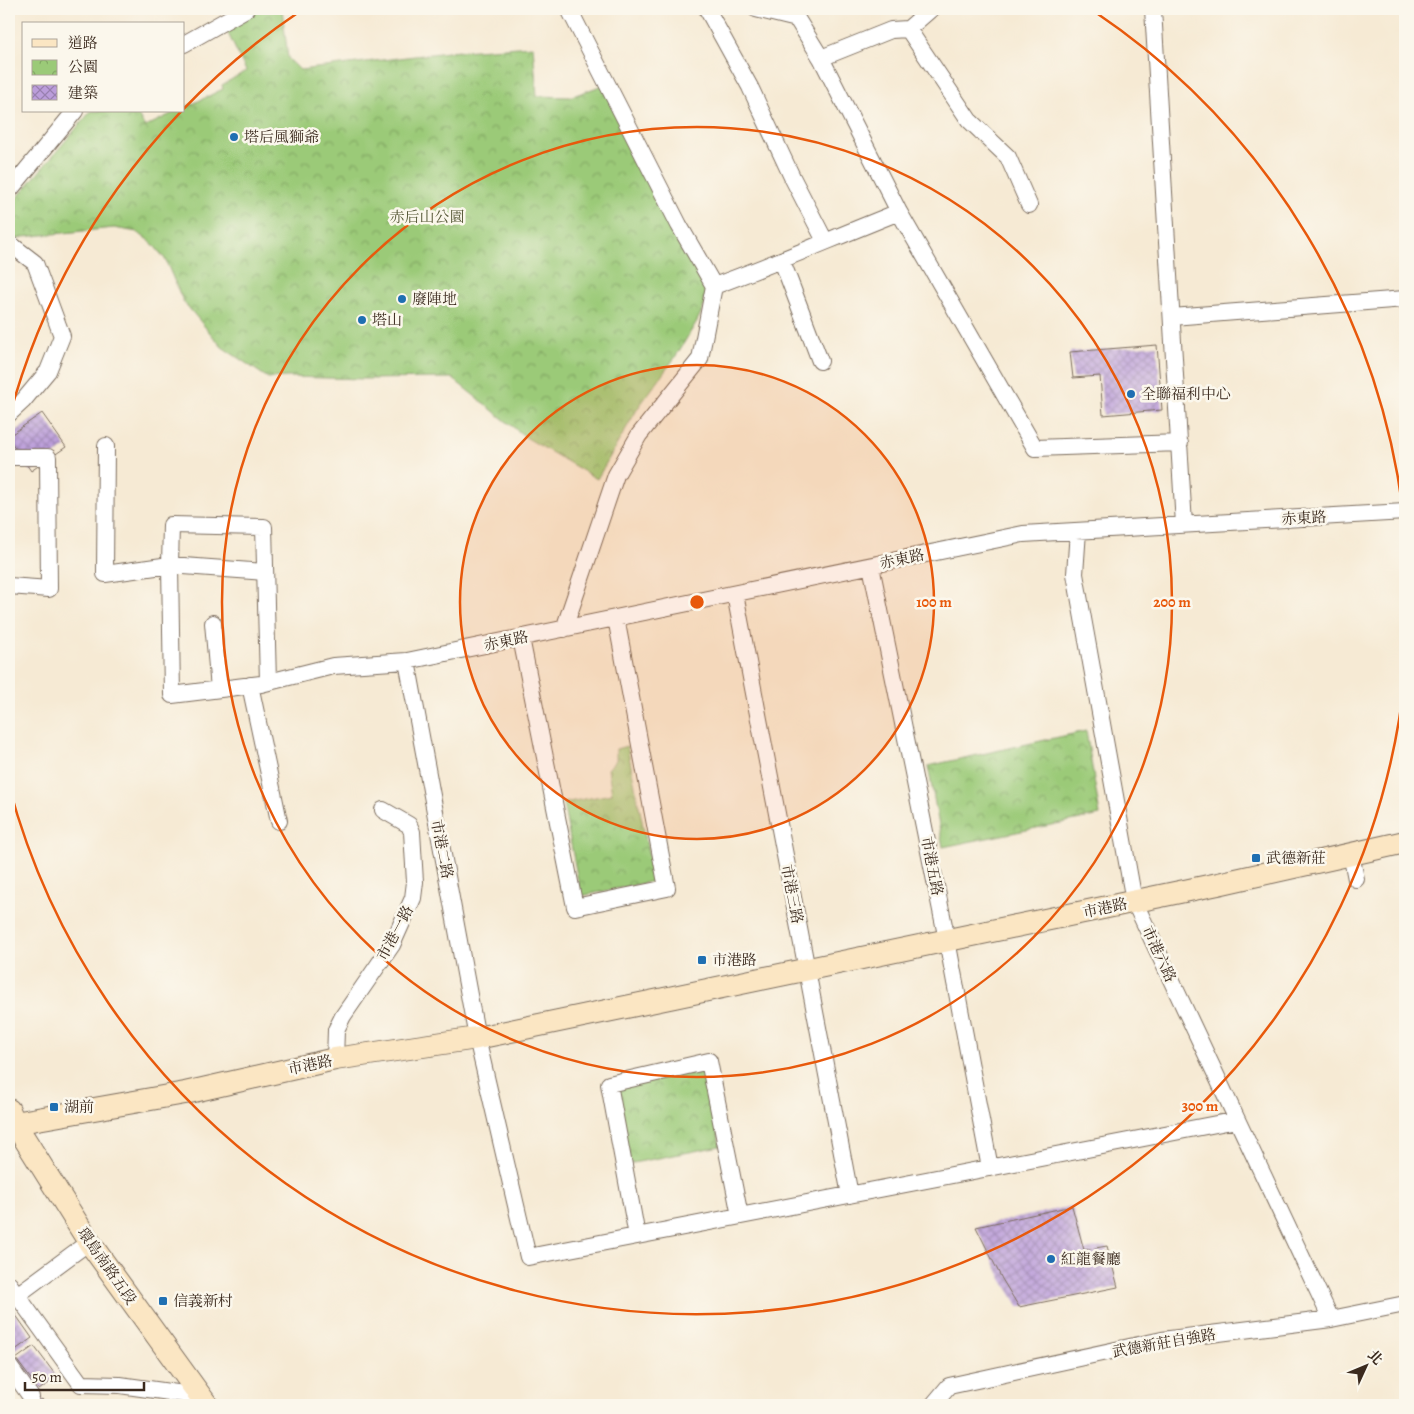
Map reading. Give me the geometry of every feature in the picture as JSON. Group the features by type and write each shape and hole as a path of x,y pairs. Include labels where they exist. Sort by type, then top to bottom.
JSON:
{"street":[{"path":"185,43 246,9"},
{"path":"564,629 616,475 639,434 700,359 714,286 678,225 569,9"},
{"path":"707,9 750,86 792,177 825,241"},
{"path":"756,9 797,19 822,58 900,212 1035,448 1180,443"},
{"path":"822,58 891,30 908,29 931,9"},
{"path":"1153,9 1184,525"},
{"path":"908,29 969,120 1008,157 1029,205"},
{"path":"9,190 74,112"},
{"path":"714,286 782,261 825,241 900,212"},
{"path":"9,243 34,263 62,336 48,371 23,401 9,414"},
{"path":"782,261 820,361"},
{"path":"1172,317 1405,299"},
{"path":"106,446 105,574 170,565 265,572"},
{"path":"9,457 48,457 49,589 9,586"},
{"name":"赤東路","path":"170,565 172,695 268,682 333,666 407,661 1023,534 1405,512"},
{"path":"170,565 171,525 264,527 268,682"},
{"name":"市港六路","path":"1078,531 1075,574 1134,902 1331,1319"},
{"name":"市港五路","path":"871,566 947,940 990,1168"},
{"name":"市港三路","path":"735,594 850,1195"},
{"path":"521,638 575,907 667,888 616,618"},
{"path":"213,623 219,689"},
{"name":"市港二路","path":"407,661 477,1038 528,1258 637,1236"},
{"path":"250,685 279,821"},
{"name":"市港一路","path":"335,1060 336,1030 343,1016 392,945 413,898 415,882 412,832 409,825 383,810"},
{"name":"市港路","path":"10,1118 185,1093 335,1060 477,1038 1134,902 1405,842"},
{"path":"1350,854 1356,879"},
{"path":"740,1216 710,1061 609,1084 637,1236 1237,1120"},
{"name":"環島南路五段","path":"10,1118 89,1242 202,1400"},
{"path":"89,1242 11,1293 81,1384 120,1385 202,1400"},
{"name":"武德新莊自強路","path":"934,1405 949,1386 1162,1340 1331,1319 1405,1304"},
{"path":"9,1366 31,1397"}],"green space":[{"name":"赤后山公園","path":"252,9 282,9 288,58 300,70 448,52 533,46 537,96 570,97 606,84 714,286 697,321 676,356 638,408 597,479 527,438 452,378 268,378 222,347 183,301 165,259 152,243 137,232 114,228 23,237 13,241 9,238 9,207 90,112 136,112 145,127 175,112 185,112 185,108 223,89 222,85 246,71 224,25"},
{"path":"1086,731 1100,815 943,847 928,766"},
{"path":"627,746 654,881 581,896 563,803 612,794 608,769 616,760 616,749"},
{"path":"705,1069 720,1146 628,1164 614,1087"}],"building":[{"name":"全聯福利中心","path":"1157,345 1162,410 1103,415 1100,376 1073,378 1070,352"},
{"path":"42,413 66,447 31,471 9,439 9,436"},
{"name":"紅龍餐廳","path":"1072,1206 1084,1250 1107,1246 1118,1287 1019,1307 1002,1279 976,1227"},
{"path":"13,1311 32,1338 11,1353 9,1349 9,1315"},
{"path":"34,1346 57,1377 39,1390 16,1359"},
{"path":"42,1399 46,1405 33,1405"}],"place":[{"name":"塔后風獅爺","path":"234,137"},
{"name":"廢陣地","path":"402,299"},
{"name":"塔山","path":"362,320"},
{"name":"全聯福利中心","path":"1131,394"},
{"name":"武德新莊","path":"1256,858"},
{"name":"市港路","path":"702,960"},
{"name":"湖前","path":"54,1107"},
{"name":"紅龍餐廳","path":"1051,1259"},
{"name":"信義新村","path":"163,1301"}]}
